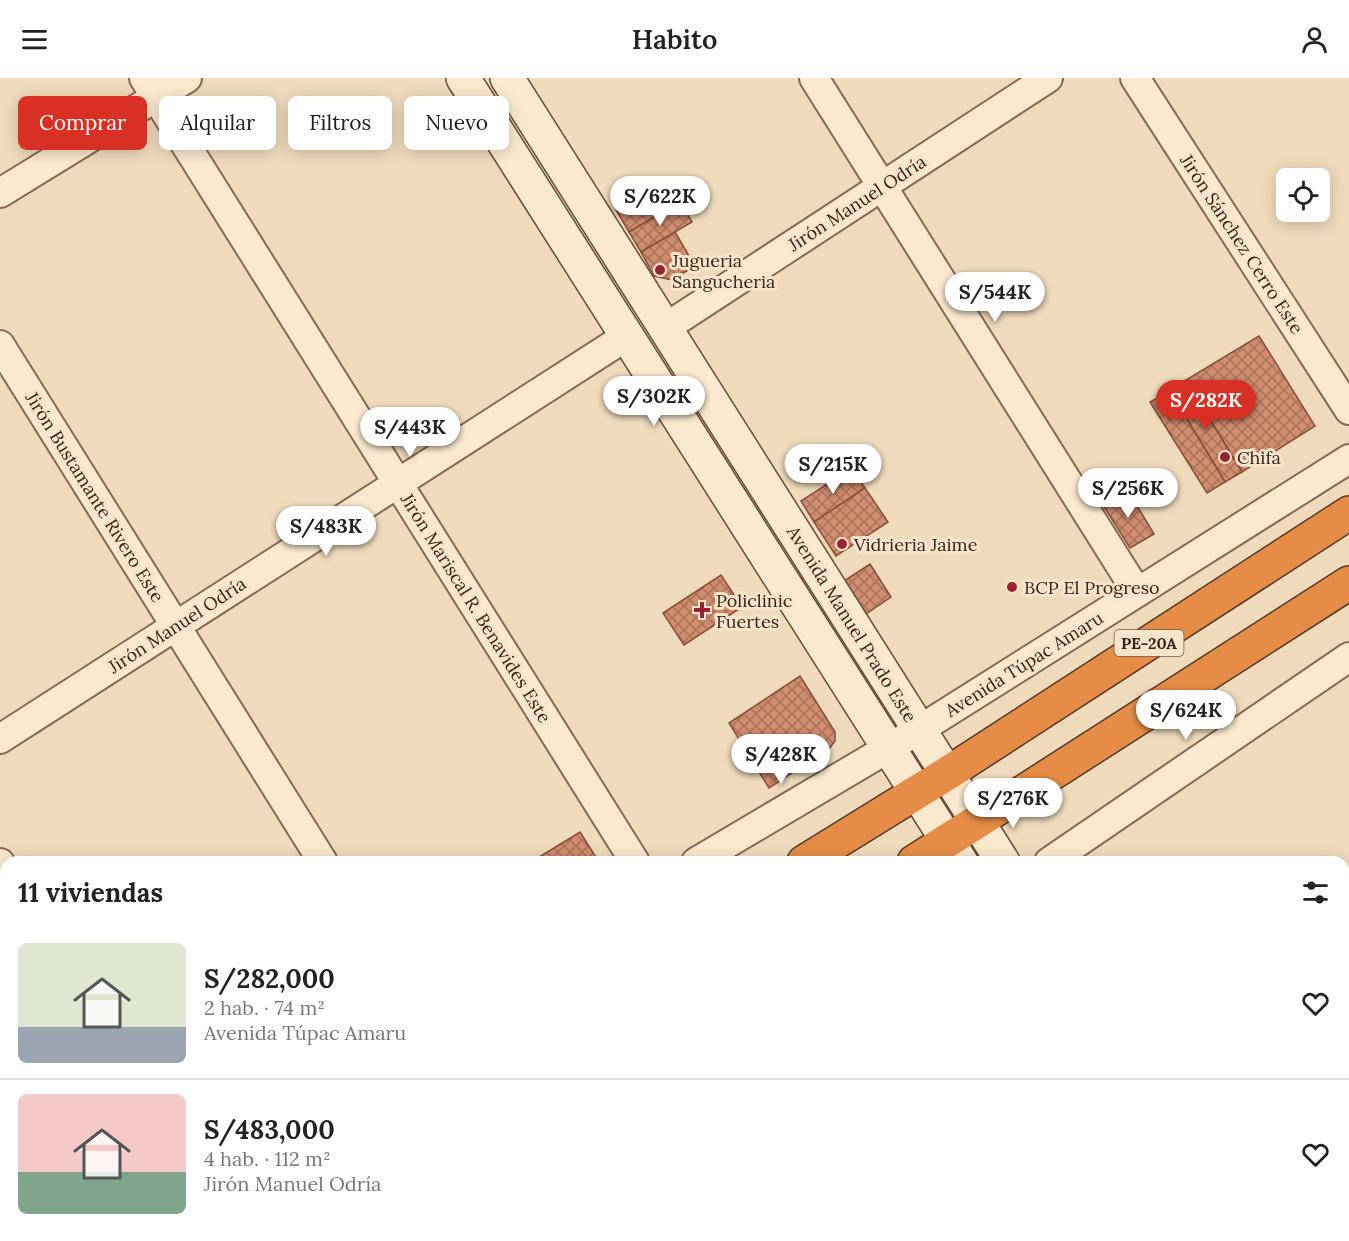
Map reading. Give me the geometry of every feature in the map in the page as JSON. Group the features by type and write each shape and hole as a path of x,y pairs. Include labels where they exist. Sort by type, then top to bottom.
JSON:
{"highway":[{"name":"PE-20A","path":"814,856 917,793 1349,513"},
{"path":"939,856 955,852 979,822 1349,583"}],"street":[{"path":"0,193 151,88 187,78"},
{"name":"Avenida Manuel Prado Este","path":"463,78 955,852"},
{"name":"Avenida Manuel Prado Este","path":"507,78 999,856"},
{"path":"814,78 1137,592"},
{"name":"Jirón Manuel Odría","path":"665,328 1048,78"},
{"name":"Jirón Sánchez Cerro Este","path":"1135,78 1349,410"},
{"name":"Jirón Mariscal R. Benavides Este","path":"151,88 631,856"},
{"name":"Jirón Manuel Odría","path":"0,739 627,336"},
{"name":"Jirón Bustamante Rivero Este","path":"0,345 11,386 175,626 319,856"},
{"name":"Avenida Túpac Amaru","path":"706,856 919,730 1349,459"},
{"path":"1058,856 1349,657"}],"building":[{"path":"658,186 671,207 629,232 616,210"},
{"path":"680,202 692,222 641,252 629,232"},
{"path":"675,232 695,266 672,280 654,276 641,252"},
{"path":"1259,336 1315,426 1242,472 1186,380"},
{"path":"1186,380 1242,472 1225,482 1170,391"},
{"path":"1170,391 1225,482 1207,493 1150,402"},
{"path":"852,468 865,488 814,522 801,501"},
{"path":"865,488 888,522 836,556 814,522"},
{"path":"1127,489 1154,534 1130,548 1103,505"},
{"path":"870,564 891,597 866,614 844,581"},
{"name":"Policlinic Fuertes","path":"721,575 742,607 684,645 663,613"},
{"path":"800,676 835,732 835,741 829,749 769,788 729,723"},
{"path":"580,832 595,856 541,856"}],"place":[{"name":"Jugueria Sangucheria","path":"660,270"},
{"name":"Chifa","path":"1225,457"},
{"name":"Vidrieria Jaime","path":"842,544"},
{"name":"BCP El Progreso","path":"1012,587"},
{"name":"Policlinic Fuertes","path":"702,610"}]}
